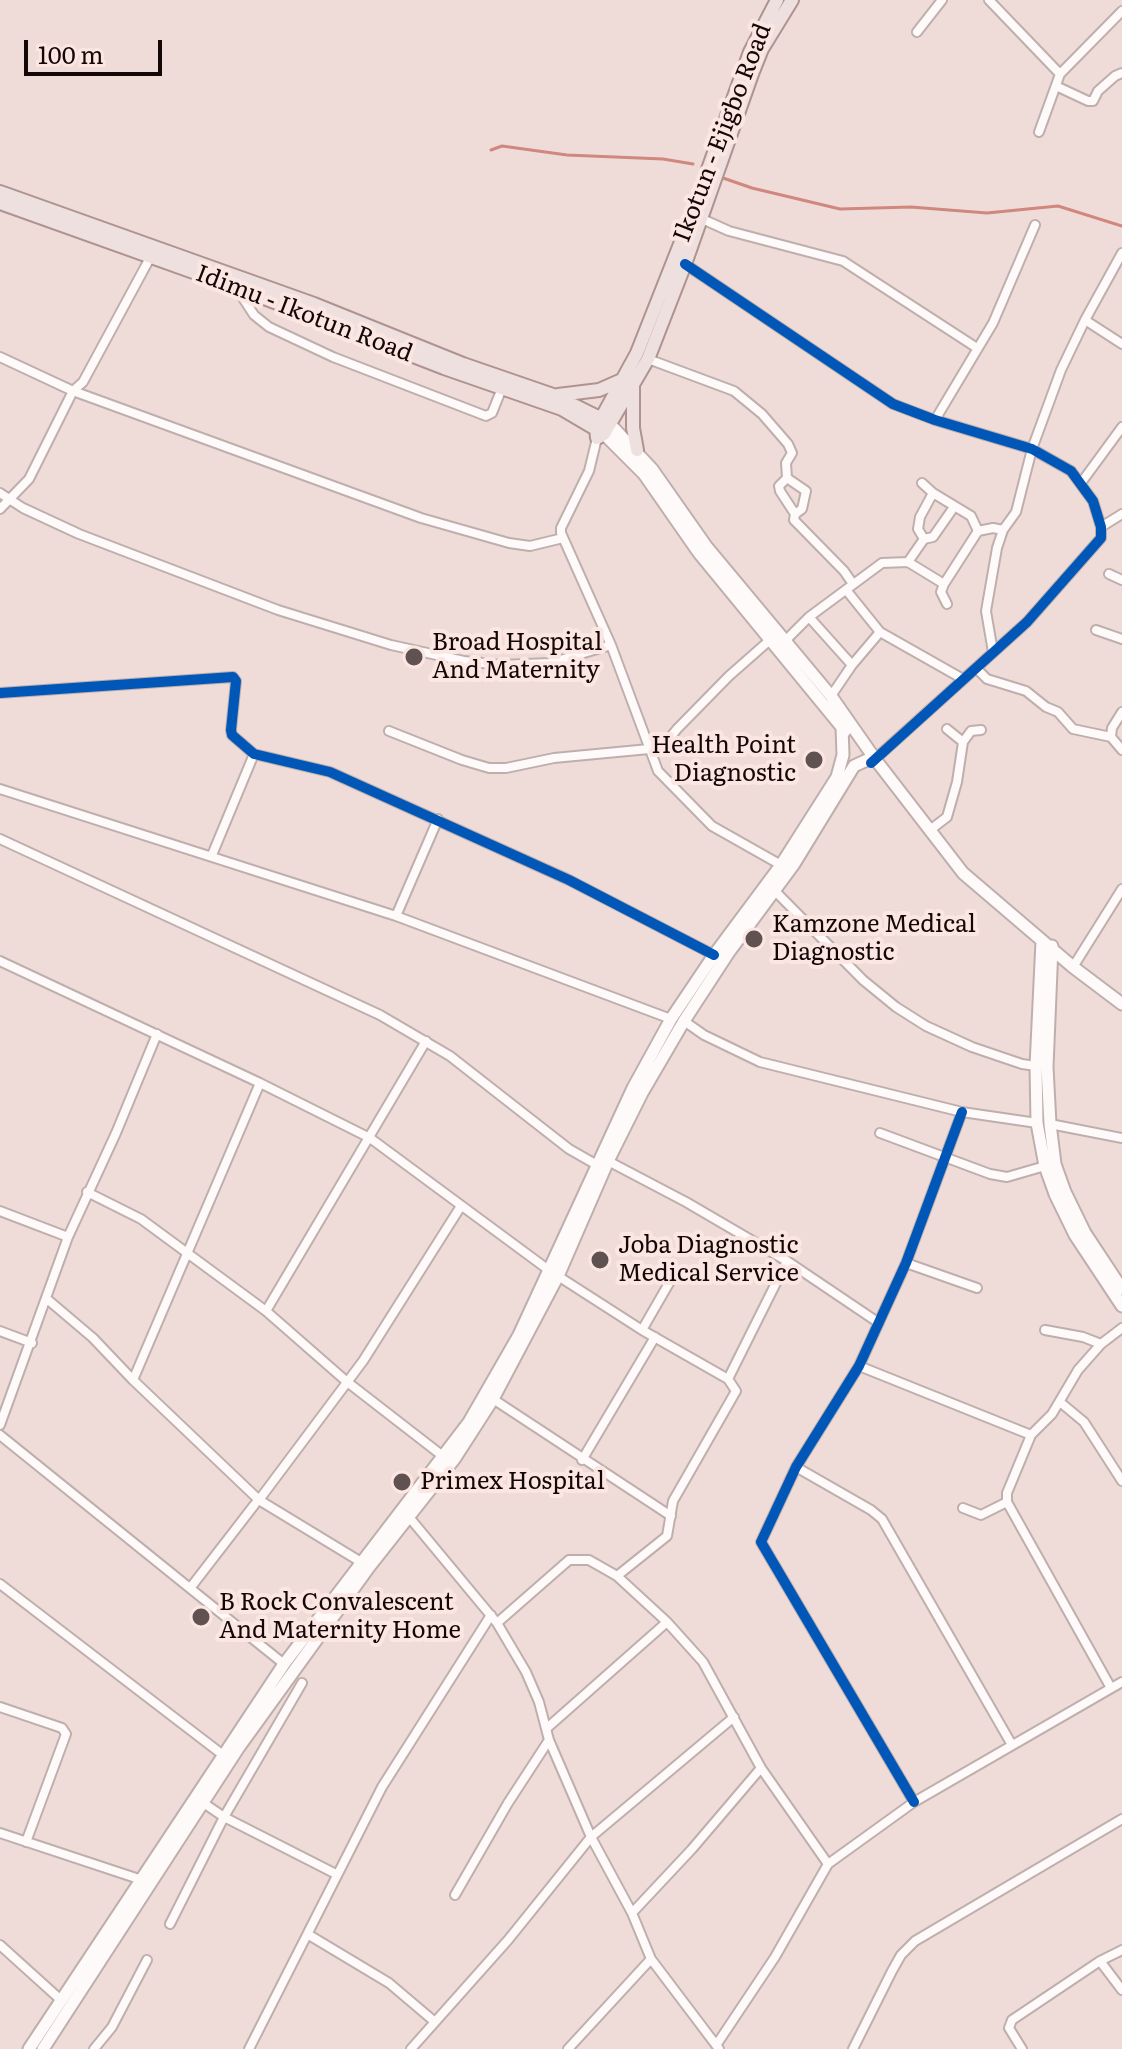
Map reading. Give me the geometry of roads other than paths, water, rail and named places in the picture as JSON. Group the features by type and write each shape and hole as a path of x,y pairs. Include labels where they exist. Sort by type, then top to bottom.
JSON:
{"main road":[{"name":"Ikotun - Ejigbo Road","path":"628,382 750,52 777,0"},
{"name":"Ikotun - Ejigbo Road","path":"601,428 628,382 648,359 762,49 792,0"},
{"path":"0,192 125,242 314,304 581,407 644,474 699,553 975,885 1046,946 1047,1067 1043,1124 1065,1192 1085,1233 1122,1289"},
{"name":"Idimu - Ikotun Road","path":"0,203 125,242 151,256 562,409 601,428"},
{"path":"553,395 599,390 628,382 637,450"},
{"path":"601,428 637,450 706,546 831,696 867,753 959,875 1122,1004"},
{"path":"43,2049 202,1802 300,1660 455,1458 493,1399 554,1274 633,1088 671,1019 781,865 837,777 843,755 842,727"},
{"path":"843,755 867,753"},
{"path":"603,1163 684,1021 729,952 775,891 854,766 867,753"},
{"path":"1046,946 1036,1066 1045,1166 1075,1235 1122,1306"},
{"path":"29,2049 284,1664 444,1457 510,1361"}],"street":[{"path":"917,32 942,0"},
{"path":"989,0 1060,74"},
{"path":"1039,132 1060,74 1122,11"},
{"path":"1056,86 1093,101 1098,91 1122,73"},
{"path":"700,218 729,231 843,261 977,348"},
{"path":"935,420 993,323 1035,225"},
{"path":"993,652 986,611 997,548 1003,530 1016,512 1032,449 1061,370 1122,253"},
{"path":"0,508 29,479 73,391 83,382 151,256"},
{"path":"685,264 893,404 1032,449 1071,471 1093,501 1101,538 1027,622 963,679 867,753"},
{"path":"241,289 254,315 269,327 333,357 486,416 492,413 502,388"},
{"path":"1085,320 1122,344"},
{"path":"0,357 73,391 451,527 530,546 563,538"},
{"path":"648,359 734,391 762,414 792,453 786,463 787,478 779,486 795,514 796,525 815,541 880,632 963,679"},
{"path":"1081,483 1122,427"},
{"path":"601,428 589,471 561,528 611,645 658,771 712,826 781,865"},
{"path":"787,478 806,491 802,509 795,514"},
{"path":"922,483 971,516 978,531"},
{"path":"0,493 23,508 79,534 278,610 391,645 464,661 501,665 550,663 611,645"},
{"path":"924,539 918,529 920,517 933,493"},
{"path":"908,562 924,539 933,537 954,507"},
{"path":"1101,527 1122,514"},
{"path":"947,604 941,592 944,584 978,531 1003,530"},
{"path":"786,640 809,617 882,563 908,562 944,584"},
{"path":"1109,574 1122,580"},
{"path":"809,617 852,665"},
{"path":"1096,630 1122,639"},
{"path":"831,696 880,632"},
{"path":"389,731 489,768 649,749 665,744 729,676 771,639"},
{"path":"976,668 987,679 1026,691 1046,707 1058,712 1073,729 1111,737 1122,750"},
{"path":"0,693 233,677 236,681 232,735 254,754 330,772 438,819 569,880 714,955"},
{"path":"1111,737 1112,728 1122,712"},
{"path":"947,729 963,742"},
{"path":"930,830 947,817 957,782 963,742 971,731 981,730"},
{"path":"212,855 254,754"},
{"path":"0,789 396,916 671,1019"},
{"path":"396,916 438,819"},
{"path":"0,839 380,1015 450,1056 569,1149 686,1202 787,1261 879,1323"},
{"path":"1069,963 1122,889"},
{"path":"775,891 863,980 896,1007 926,1026 972,1047 1036,1066"},
{"path":"0,961 370,1138 554,1274 642,1330 728,1379 736,1391 735,1396 675,1496 670,1532 665,1540 617,1576"},
{"path":"684,1021 704,1035 760,1062 962,1112 1119,1137 1122,1126"},
{"path":"0,1425 68,1237 157,1034"},
{"path":"266,1311 426,1041"},
{"path":"133,1380 185,1251 260,1083"},
{"path":"914,1802 761,1542 796,1467 859,1366 906,1263 962,1112"},
{"path":"880,1133 1007,1177 1045,1166"},
{"path":"87,1192 141,1219 266,1311 346,1381 444,1457"},
{"path":"191,1587 363,1361 461,1206"},
{"path":"0,1211 68,1237"},
{"path":"728,1379 787,1261"},
{"path":"906,1263 977,1288"},
{"path":"642,1330 672,1278"},
{"path":"47,1299 93,1338 257,1502 361,1562"},
{"path":"1111,1688 1007,1502 1007,1493 1031,1435 1052,1414 1078,1370 1101,1344 1122,1328"},
{"path":"1045,1330 1083,1337 1101,1344"},
{"path":"0,1331 32,1343"},
{"path":"582,1460 655,1337"},
{"path":"859,1366 1031,1435"},
{"path":"493,1399 671,1516"},
{"path":"1060,1402 1084,1422 1122,1481"},
{"path":"0,1435 284,1664"},
{"path":"796,1467 882,1519 1012,1745"},
{"path":"963,1508 981,1515 1007,1502"},
{"path":"409,1517 494,1619 526,1672 539,1702 549,1740 591,1837 632,1913 651,1959 718,2047 775,1957 828,1864 914,1802 1122,1682"},
{"path":"249,2049 382,1787 494,1619 569,1560 589,1560 617,1576 667,1622 703,1662 761,1768 828,1864"},
{"path":"0,1584 223,1755"},
{"path":"547,1728 667,1622"},
{"path":"170,1924 224,1817 302,1683"},
{"path":"0,1707 62,1728 66,1734 26,1842"},
{"path":"411,2049 508,1940 591,1837 734,1717"},
{"path":"455,1895 549,1740"},
{"path":"632,1913 761,1768"},
{"path":"202,1802 224,1817 336,1874"},
{"path":"853,2049 896,1963 915,1941 1122,1819"},
{"path":"0,1833 142,1880"},
{"path":"309,1935 389,1983 435,2022"},
{"path":"0,1945 62,2001"},
{"path":"1022,2049 1009,2028 1012,2020 1100,1961 1122,1950"},
{"path":"568,2049 651,1959"},
{"path":"94,2049 112,2027 147,1960"},
{"path":"1100,1961 1122,1990"}],"waterway":[{"path":"491,150 502,146 567,155 663,159 693,164"},
{"path":"723,178 840,209 911,207 987,213 1058,206 1122,226"}],"place":[{"name":"Broad Hospital And Maternity","path":"414,657"},
{"name":"Health Point Diagnostic","path":"814,760"},
{"name":"Kamzone Medical Diagnostic","path":"754,939"},
{"name":"Joba Diagnostic Medical Service","path":"600,1260"},
{"name":"Primex Hospital","path":"402,1482"},
{"name":"B Rock Convalescent And Maternity Home","path":"201,1617"}]}
